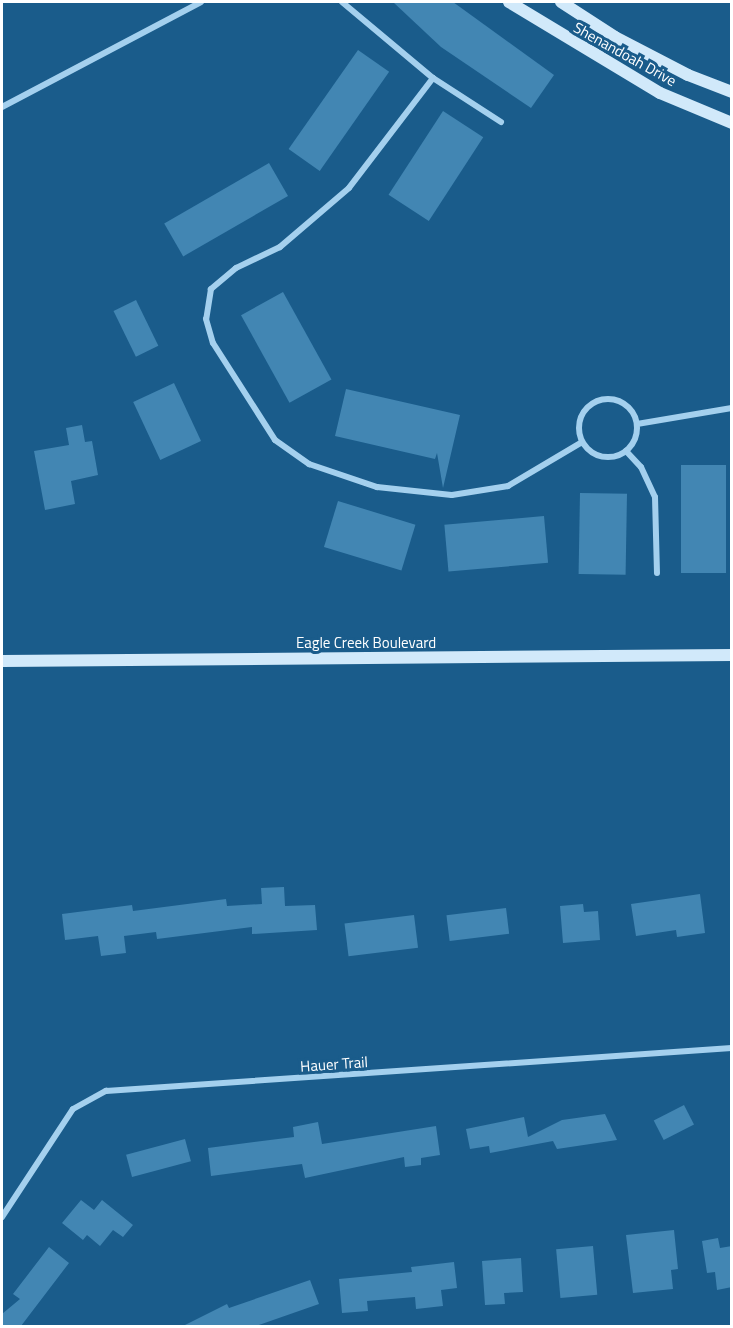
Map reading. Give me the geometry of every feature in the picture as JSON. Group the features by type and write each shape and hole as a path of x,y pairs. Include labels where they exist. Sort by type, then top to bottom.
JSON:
{"street":[{"path":"2,107 201,2"},
{"path":"342,2 433,78 501,122"},
{"name":"Shenandoah Drive","path":"509,2 660,93 732,123"},
{"name":"Shenandoah Drive","path":"561,2 615,37 688,75 732,92"},
{"path":"433,78 349,188 280,247 236,268 211,289 206,318 213,343 275,440 309,464 377,487 453,495 508,486 582,442"},
{"path":"626,451 596,455 582,442 581,414 595,401 622,402 637,424"},
{"path":"637,424 732,408"},
{"path":"626,451 637,424"},
{"path":"626,451 640,466 655,497 657,573"},
{"name":"Eagle Creek Boulevard","path":"2,661 732,655"},
{"name":"Hauer Trail","path":"2,1217 73,1109 106,1091 732,1048"}],"building":[{"path":"393,2 453,2 554,75 531,108 441,47"},
{"path":"358,50 389,72 320,171 289,149"},
{"path":"443,111 483,137 429,221 389,195"},
{"path":"269,163 288,196 183,256 164,224"},
{"path":"283,292 331,379 289,403 241,315"},
{"path":"136,300 158,346 136,357 114,311"},
{"path":"174,383 201,441 160,460 133,402"},
{"path":"346,389 460,415 443,488 437,453 435,459 335,436"},
{"path":"82,425 85,442 92,441 98,475 71,481 75,504 45,510 34,451 69,445 66,428"},
{"path":"681,465 726,465 726,573 681,573"},
{"path":"580,493 627,494 626,575 579,574"},
{"path":"338,501 415,525 401,571 324,547"},
{"path":"544,516 548,563 448,572 444,525"},
{"path":"284,887 285,906 315,905 317,930 252,934 252,927 157,939 156,932 124,936 126,953 101,956 98,936 65,940 62,914 132,905 133,911 226,899 227,906 262,904 261,888"},
{"path":"700,894 705,933 677,937 676,930 636,936 631,904"},
{"path":"583,904 584,912 598,911 600,940 563,943 560,906"},
{"path":"506,908 509,934 450,941 446,915"},
{"path":"414,915 418,948 349,956 345,924"},
{"path":"684,1105 694,1125 664,1140 654,1120"},
{"path":"605,1114 617,1140 557,1149 553,1141 490,1153 489,1146 470,1149 466,1129 524,1117 528,1137 562,1120"},
{"path":"318,1122 322,1144 436,1126 440,1155 421,1158 421,1165 405,1167 404,1157 305,1178 302,1164 211,1176 208,1148 294,1137 293,1127"},
{"path":"185,1139 191,1161 132,1177 126,1155"},
{"path":"81,1200 94,1210 102,1200 133,1225 123,1237 113,1230 100,1246 87,1235 83,1240 62,1223"},
{"path":"674,1230 678,1269 671,1270 673,1289 633,1293 626,1235"},
{"path":"718,1238 720,1248 732,1246 732,1287 717,1290 715,1272 707,1273 702,1241"},
{"path":"593,1246 597,1295 560,1298 556,1249"},
{"path":"49,1247 69,1263 21,1326 2,1326 2,1314 20,1299 13,1294"},
{"path":"521,1258 523,1292 504,1293 505,1304 485,1305 482,1261"},
{"path":"454,1262 457,1288 441,1290 443,1306 416,1309 415,1297 367,1301 368,1311 342,1313 339,1279 412,1272 411,1267"},
{"path":"310,1280 319,1304 256,1326 183,1326 227,1304 229,1308"}]}
